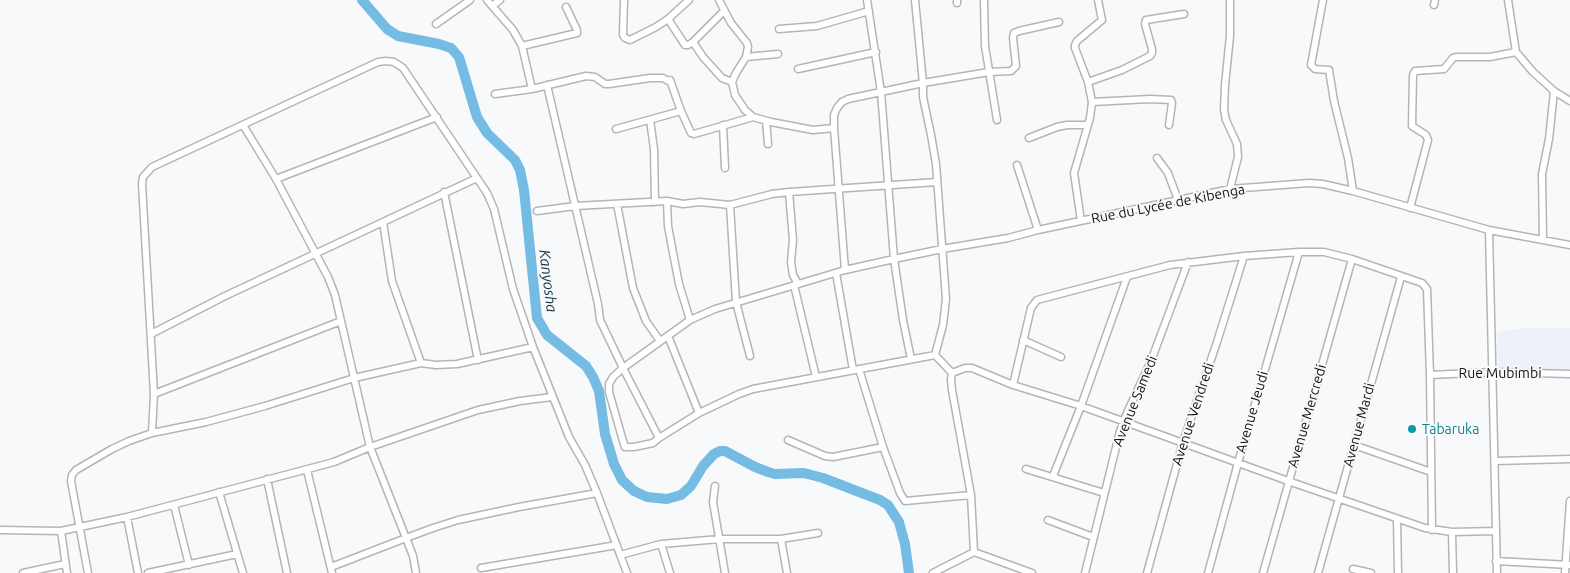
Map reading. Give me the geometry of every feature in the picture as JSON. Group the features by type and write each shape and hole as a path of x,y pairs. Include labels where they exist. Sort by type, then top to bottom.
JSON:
{"street":[{"path":"436,24 470,0"},
{"path":"487,0 513,30 522,46 532,88"},
{"path":"492,6 500,0"},
{"path":"624,0 623,35 628,40 644,34 668,19 689,0"},
{"path":"720,0 724,11 748,47 746,57 732,82 739,101 745,110 753,117 766,121 813,130 834,128"},
{"path":"867,0 881,92 894,259 911,359"},
{"path":"915,0 924,83 923,96 933,142 946,299 943,325 934,355"},
{"path":"984,0 985,46 997,120"},
{"path":"1081,221 1074,173 1088,125 1092,102 1088,82 1075,45 1077,41 1102,20 1098,0"},
{"path":"1230,0 1230,36 1224,110 1236,144 1238,158 1230,189"},
{"path":"1323,0 1310,65 1314,69 1329,70 1334,101 1348,158 1353,191"},
{"path":"1508,0 1516,52 1533,72 1570,101"},
{"path":"522,46 577,33 566,7"},
{"path":"668,19 686,45 693,42 724,11"},
{"path":"779,28 817,26 869,11"},
{"path":"1088,82 1122,70 1152,54 1145,24 1146,20 1184,14"},
{"path":"845,270 834,128 834,115 842,102 848,99 924,83 1011,70 1016,67 1014,33 1059,22"},
{"path":"693,42 703,57 722,78 732,82"},
{"path":"798,70 876,52"},
{"path":"1410,208 1428,140 1427,136 1412,126 1414,71 1444,69 1456,57 1490,57 1516,52"},
{"path":"746,57 778,54"},
{"path":"152,433 154,394 143,177 152,166 378,62 394,62 403,68 487,193 494,209 513,289 532,348 569,437 597,493 627,573"},
{"path":"494,94 586,76 595,77 606,84 663,78 668,81 670,80 691,133 694,134 753,117"},
{"path":"547,85 598,304 600,320 622,368 659,438"},
{"path":"1543,240 1542,174 1549,139 1554,90"},
{"path":"1092,102 1170,99 1172,103 1170,125"},
{"path":"616,129 681,111"},
{"path":"276,179 437,117"},
{"path":"650,120 654,149 655,202"},
{"path":"766,121 768,144"},
{"path":"243,125 276,179 335,295 370,446 413,556 416,573"},
{"path":"723,125 725,168"},
{"path":"1029,138 1057,127 1088,125"},
{"path":"1157,158 1168,173 1178,200"},
{"path":"1017,165 1038,230"},
{"path":"151,334 225,296 477,178"},
{"path":"537,210 667,201 683,204 700,202 730,205 772,194 789,192 937,182"},
{"name":"Rue du Lycée de Kibenga","path":"622,368 690,320 715,309 796,284 894,259 1008,238 1230,189 1309,183 1323,184 1489,230 1570,245"},
{"path":"444,192 478,360"},
{"path":"789,192 793,240 791,262 816,378"},
{"path":"667,201 668,226 673,253 679,284 690,320"},
{"path":"617,204 632,288 646,321 660,342"},
{"path":"730,205 736,302 750,356"},
{"path":"383,222 392,281 422,363"},
{"path":"1489,230 1496,573"},
{"name":"Avenue Jeudi","path":"1208,573 1300,252"},
{"path":"1013,385 1031,308 1037,300 1170,265 1244,256 1324,252 1352,259 1422,283 1427,289 1432,530"},
{"name":"Avenue Vendredi","path":"1147,573 1182,442 1217,342 1244,256"},
{"name":"Avenue Mercredi","path":"1263,573 1352,259"},
{"name":"Avenue Samedi","path":"1085,573 1104,493 1124,422 1151,362 1188,262"},
{"path":"836,273 856,369 900,493 905,501 971,495"},
{"path":"1053,476 1081,406 1127,277"},
{"name":"Avenue Mardi","path":"1318,573 1401,277"},
{"path":"154,394 341,321"},
{"path":"668,336 700,413"},
{"path":"1023,340 1062,357"},
{"path":"88,573 71,481 72,475 76,470 112,448 152,433 206,422 265,406 354,378 422,363 436,365 457,364 532,348"},
{"path":"622,368 609,384 609,392 623,441 626,447 634,447 653,443 700,413 738,394 753,389 934,355"},
{"path":"934,355 952,373"},
{"path":"952,373 965,368 972,368 1013,385 1081,406 1288,481 1432,530 1452,532 1496,531"},
{"name":"Rue Mubimbi","path":"1430,375 1492,372 1570,374"},
{"path":"952,373 952,390 971,495 974,552"},
{"path":"0,530 61,531 127,517 334,462 370,446 478,410 520,401 552,397"},
{"path":"788,440 825,456 833,457 883,447"},
{"path":"1354,445 1431,472"},
{"path":"1495,461 1570,459"},
{"path":"1026,469 1104,493"},
{"path":"307,470 332,570 406,538 458,520 527,505 597,493"},
{"path":"268,479 287,573"},
{"path":"715,486 713,502 725,573"},
{"path":"219,492 243,573"},
{"path":"1565,573 1568,564 1570,501"},
{"path":"174,505 189,565"},
{"path":"127,517 138,573"},
{"path":"1397,519 1398,573"},
{"path":"1048,520 1093,537"},
{"path":"61,531 66,573"},
{"path":"1452,532 1453,573"},
{"path":"620,555 661,544 720,539 781,539 818,533"},
{"path":"781,539 787,573"},
{"path":"661,544 670,573"},
{"path":"481,568 617,545"},
{"path":"933,573 974,552 1032,573"},
{"path":"148,573 238,554"},
{"path":"1496,561 1568,564"},
{"path":"23,573 65,564"},
{"path":"1353,568 1371,573"}],"shaded area":[{"path":"1527,328 1570,328 1570,372 1498,370 1497,332"}],"waterway":[{"name":"Kanyosha","path":"362,0 387,29 398,36 451,48 459,57 477,117 487,133 515,160 520,170 524,190 537,318 547,335 586,366 593,377 599,391 605,434 614,464 622,480 634,491 647,497 667,499 681,495 691,486 703,466 714,454 720,451 725,451 755,467 775,474 804,473 823,478 880,500 888,505 899,522 905,544 909,573"}],"place":[{"name":"Tabaruka","path":"1412,429"}]}
